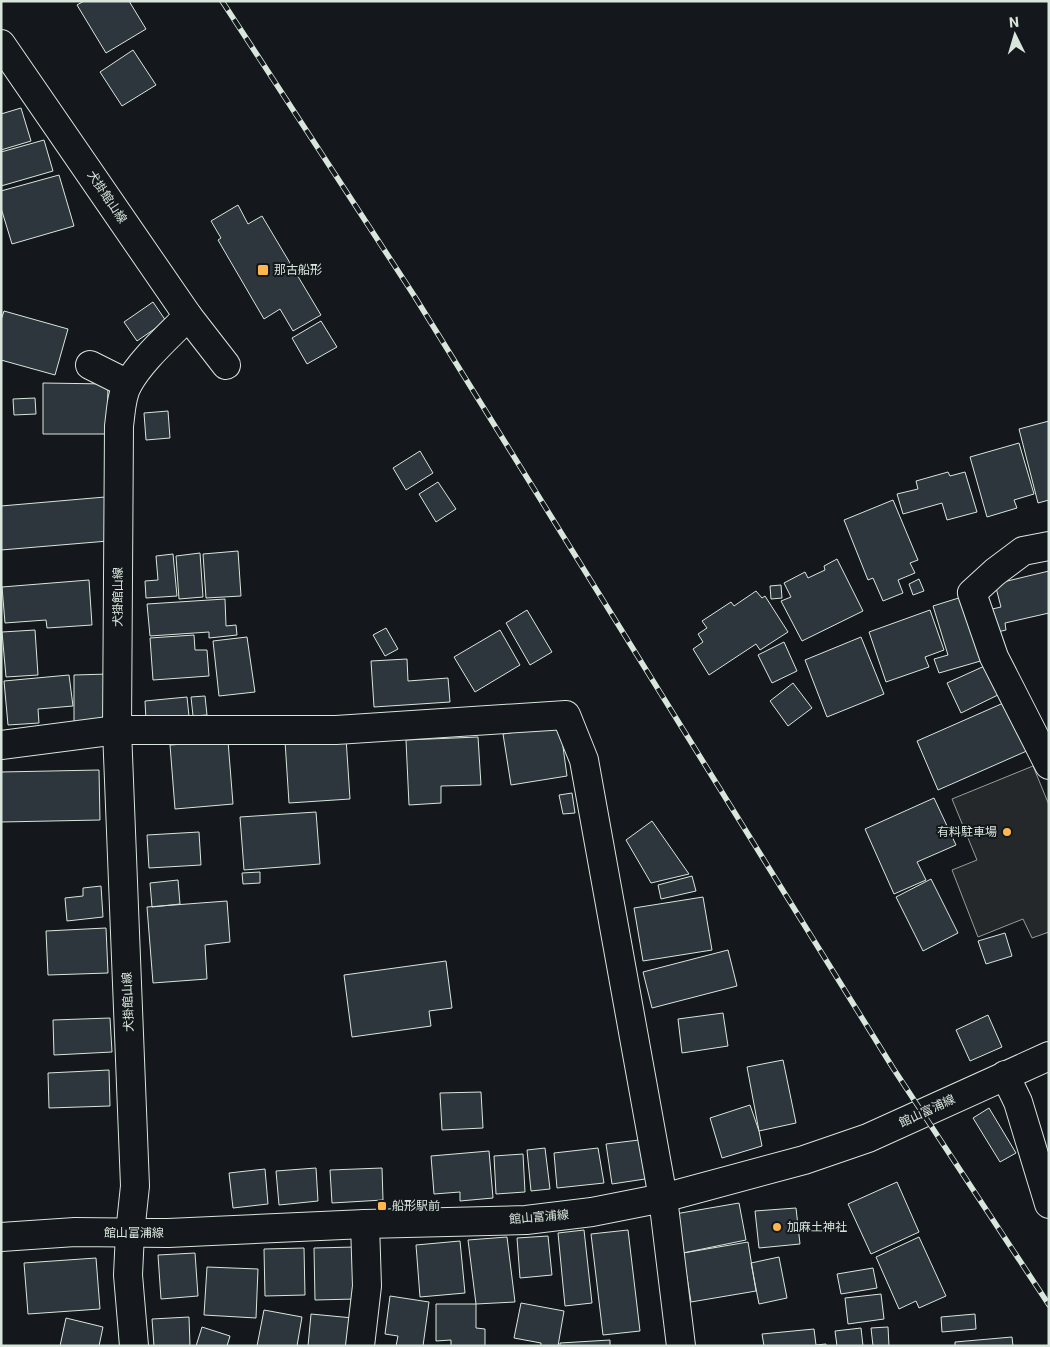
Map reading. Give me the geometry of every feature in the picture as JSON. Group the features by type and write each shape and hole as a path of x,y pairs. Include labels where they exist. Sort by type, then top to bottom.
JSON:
{"main road":[{"name":"犬掛館山線","path":"4,56 188,316 148,358 128,384 123,397 119,426 117,730 135,1186 128,1275 134,1346"},
{"path":"188,316 226,365"},
{"path":"90,364 128,384"},
{"path":"1049,546 1022,551 972,593 994,657 1049,765"},
{"path":"1,745 117,730 336,730 566,716 584,760 663,1198 681,1346"},
{"name":"館山富浦線","path":"1,1237 75,1232 168,1233 365,1224 526,1220 592,1212 663,1198 804,1160 868,1138 1049,1056"},
{"path":"1005,1075 1018,1102 1049,1204"},
{"path":"360,1346 367,1286 365,1224"}],"shaded area":[{"name":"有料駐車場","path":"1033,766 1049,805 1049,932 1032,938 1023,919 978,937 952,870 977,860 952,799"}],"building":[{"path":"84,1 129,1 146,29 106,53 77,5"},
{"path":"133,50 156,85 122,106 100,72"},
{"path":"21,108 31,141 1,150 1,114"},
{"path":"44,140 53,171 1,186 1,152"},
{"path":"59,175 74,226 12,244 1,208 1,191"},
{"path":"238,205 248,224 262,216 321,315 293,331 280,309 264,319 218,240 221,238 211,221"},
{"path":"153,302 166,321 137,341 124,322"},
{"path":"4,311 68,329 55,375 1,360 1,320"},
{"path":"321,321 337,347 307,364 292,338"},
{"path":"43,383 108,384 107,434 43,434"},
{"path":"35,398 36,414 14,415 13,399"},
{"path":"168,411 170,438 146,440 144,413"},
{"path":"1049,421 1049,500 1038,503 1019,429"},
{"path":"1019,443 1034,494 1014,500 1017,508 987,517 970,457"},
{"path":"420,451 433,473 406,490 393,468"},
{"path":"948,472 950,476 965,472 977,512 947,520 942,503 903,514 897,494 918,489 916,481"},
{"path":"438,482 456,509 436,522 419,494"},
{"path":"105,497 108,541 1,550 1,506"},
{"path":"893,500 918,560 910,563 915,573 898,580 903,593 883,601 873,578 868,580 844,520"},
{"path":"238,551 241,596 206,598 203,554"},
{"path":"200,553 203,597 179,599 176,556"},
{"path":"173,554 177,596 146,598 145,581 158,580 156,556"},
{"path":"837,559 863,611 802,641 781,601 791,597 784,583 805,572 808,578 825,570 824,566"},
{"path":"1049,571 1049,613 1005,623 1006,630 993,633 988,610 1001,607 995,584"},
{"path":"919,579 924,591 913,595 909,584"},
{"path":"89,580 92,625 47,628 46,620 5,623 2,587"},
{"path":"781,585 782,598 771,599 770,586"},
{"path":"756,591 762,598 765,596 788,632 760,650 756,644 709,675 693,649 703,642 698,634 707,628 702,621 731,602 734,606"},
{"path":"965,596 984,660 939,673 934,659 948,655 933,606"},
{"path":"225,599 226,626 236,625 237,635 209,638 209,632 150,636 147,604"},
{"path":"527,610 552,652 530,665 506,623"},
{"path":"930,610 944,650 925,657 929,667 886,682 869,632"},
{"path":"386,628 398,649 385,656 373,635"},
{"path":"35,630 38,675 6,677 2,632"},
{"path":"500,630 520,665 475,692 454,657"},
{"path":"194,635 195,650 207,650 209,676 153,680 150,638"},
{"path":"247,637 255,692 219,696 213,641"},
{"path":"861,637 884,694 827,717 805,660"},
{"path":"784,642 797,671 772,683 758,655"},
{"path":"407,659 408,681 448,678 450,702 374,707 371,661"},
{"path":"989,664 1002,693 961,713 947,683"},
{"path":"109,674 110,728 74,728 74,675"},
{"path":"69,675 73,706 38,709 39,723 8,725 4,681"},
{"path":"793,683 812,708 788,726 770,701"},
{"path":"205,696 207,715 193,716 191,697"},
{"path":"187,697 189,716 146,720 145,701"},
{"path":"1008,701 1029,750 938,790 917,741"},
{"path":"560,725 567,776 511,785 503,734"},
{"path":"478,737 481,785 441,786 441,803 409,805 406,740"},
{"path":"346,738 350,799 289,803 285,741"},
{"path":"228,741 233,804 175,809 170,745"},
{"path":"99,770 100,820 1,822 1,772"},
{"path":"572,793 575,813 563,814 559,795"},
{"path":"934,798 956,845 917,862 926,880 894,894 865,829"},
{"path":"316,812 320,864 244,870 240,817"},
{"path":"652,821 689,874 651,883 626,840"},
{"path":"199,832 201,865 149,868 147,835"},
{"path":"260,872 260,883 243,884 242,873"},
{"path":"692,876 696,891 661,899 658,885"},
{"path":"931,879 958,933 923,951 896,897"},
{"path":"178,880 180,904 152,907 150,883"},
{"path":"101,886 103,917 67,921 65,898 83,896 83,888"},
{"path":"703,897 712,950 643,961 634,908"},
{"path":"227,901 230,942 205,945 207,979 153,983 147,907"},
{"path":"106,928 108,973 48,975 46,931"},
{"path":"1005,933 1012,956 986,964 978,941"},
{"path":"728,950 737,986 652,1008 643,972"},
{"path":"446,961 452,1008 429,1011 431,1026 352,1037 344,975"},
{"path":"723,1013 728,1046 682,1053 678,1019"},
{"path":"988,1015 1002,1047 970,1061 956,1030"},
{"path":"110,1018 112,1052 54,1055 53,1020"},
{"path":"783,1060 796,1123 759,1131 747,1067"},
{"path":"109,1070 110,1106 49,1108 48,1073"},
{"path":"481,1092 483,1128 442,1130 440,1093"},
{"path":"750,1105 762,1146 722,1158 710,1118"},
{"path":"989,1108 1016,1153 1000,1162 973,1118"},
{"path":"639,1140 645,1179 612,1184 606,1144"},
{"path":"545,1148 550,1189 531,1191 527,1150"},
{"path":"598,1148 604,1183 557,1188 554,1153"},
{"path":"489,1151 493,1198 460,1201 460,1192 434,1194 431,1156"},
{"path":"523,1154 525,1192 496,1194 494,1156"},
{"path":"316,1168 318,1201 279,1205 276,1171"},
{"path":"382,1168 383,1200 332,1203 330,1170"},
{"path":"265,1169 268,1204 233,1208 229,1173"},
{"path":"897,1182 919,1232 871,1254 848,1204"},
{"path":"739,1203 746,1240 683,1253 675,1214"},
{"name":"加麻土神社","path":"796,1208 800,1244 759,1248 755,1211"},
{"path":"584,1230 592,1303 565,1306 558,1233"},
{"path":"628,1230 640,1331 603,1335 591,1234"},
{"path":"548,1236 552,1275 520,1278 517,1238"},
{"path":"507,1237 515,1302 476,1304 468,1240"},
{"path":"919,1237 946,1296 919,1308 916,1301 899,1309 876,1257"},
{"path":"460,1241 465,1293 420,1297 416,1245"},
{"path":"748,1242 756,1291 691,1302 683,1253"},
{"path":"355,1247 356,1299 315,1300 314,1248"},
{"path":"304,1248 305,1295 265,1296 264,1249"},
{"path":"195,1253 198,1296 161,1299 158,1255"},
{"path":"779,1257 787,1298 759,1304 751,1263"},
{"path":"96,1258 100,1309 28,1314 24,1263"},
{"path":"207,1267 258,1269 256,1318 204,1315"},
{"path":"873,1268 877,1288 841,1294 837,1274"},
{"path":"881,1294 884,1319 848,1324 845,1298"},
{"path":"390,1296 429,1302 423,1346 396,1346 398,1336 385,1334"},
{"path":"521,1303 564,1311 558,1346 541,1346 541,1343 514,1338"},
{"path":"436,1304 476,1304 476,1328 485,1329 485,1346 451,1346 451,1340 436,1341"},
{"path":"264,1310 302,1317 297,1346 257,1346"},
{"path":"311,1314 353,1318 350,1346 308,1346"},
{"path":"975,1314 976,1329 942,1332 941,1317"},
{"path":"189,1317 190,1346 154,1346 152,1319"},
{"path":"66,1318 103,1327 99,1346 60,1346"},
{"path":"202,1327 230,1336 227,1346 196,1346"},
{"path":"888,1327 889,1346 873,1346 871,1328"},
{"path":"861,1328 863,1346 837,1346 835,1331"},
{"path":"814,1329 816,1345 826,1344 826,1346 764,1346 762,1334"},
{"path":"1012,1337 1013,1346 955,1346 955,1342"},
{"path":"610,1340 610,1346 560,1346 560,1343"}],"railway":[{"path":"222,1 415,297 893,1068 1049,1305"}],"place":[{"name":"那古船形","path":"263,270"},
{"name":"有料駐車場","path":"1007,832"},
{"name":"船形駅前","path":"382,1206"},
{"name":"加麻土神社","path":"777,1227"}]}
